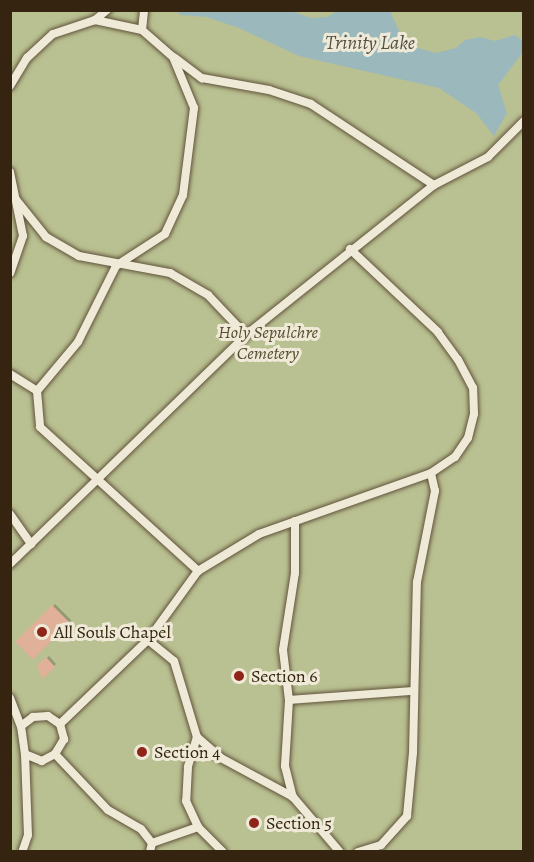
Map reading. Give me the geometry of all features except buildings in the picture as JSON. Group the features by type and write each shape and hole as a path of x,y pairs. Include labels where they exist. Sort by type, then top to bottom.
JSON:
{"lane":[{"path":"10,86 27,58 53,34 95,20 107,10"},
{"path":"142,30 144,10"},
{"path":"95,20 142,30 202,78 269,90 311,104 434,185"},
{"path":"173,57 194,108 183,195 165,234 116,266 78,342 37,391 40,427 64,452 101,479 198,571"},
{"path":"10,564 101,479 246,335 434,185 488,157 524,121"},
{"path":"10,172 19,200 23,236 10,273"},
{"path":"10,192 19,200 46,237 79,256 116,266 145,266 170,273 208,295 246,335"},
{"path":"60,724 148,640 198,571 259,534 430,473 455,456 468,438 474,414 473,388 438,332 351,249"},
{"path":"10,374 37,391"},
{"path":"358,852 381,845 407,816 417,582 435,491 430,473"},
{"path":"10,514 31,544"},
{"path":"292,797 285,766 289,700 283,650 295,573 295,521"},
{"path":"148,640 174,661 197,737 221,758 292,797 340,852"},
{"path":"289,700 412,691"},
{"path":"10,698 21,726 25,754 28,836 21,852"},
{"path":"21,726 33,717 48,716 60,724 64,739 55,754 42,761 25,754"},
{"path":"197,737 188,767 186,801 198,827 223,852"},
{"path":"55,754 108,810 141,829 151,847 198,827"}],"green space":[{"name":"Holy Sepulchre Cemetery","path":"10,11 523,11 523,851 10,851"}],"water":[{"name":"Trinity Lake","path":"176,11 292,11 311,18 327,17 337,11 390,11 401,35 414,47 436,53 456,48 465,40 480,37 495,41 515,35 523,41 523,52 498,85 507,113 494,136 476,113 439,88 299,56 239,28 206,17 180,15"}],"place":[{"name":"All Souls Chapel","path":"42,632"},
{"name":"Section 6","path":"239,676"},
{"name":"Section 4","path":"142,752"},
{"name":"Section 5","path":"254,823"}]}
